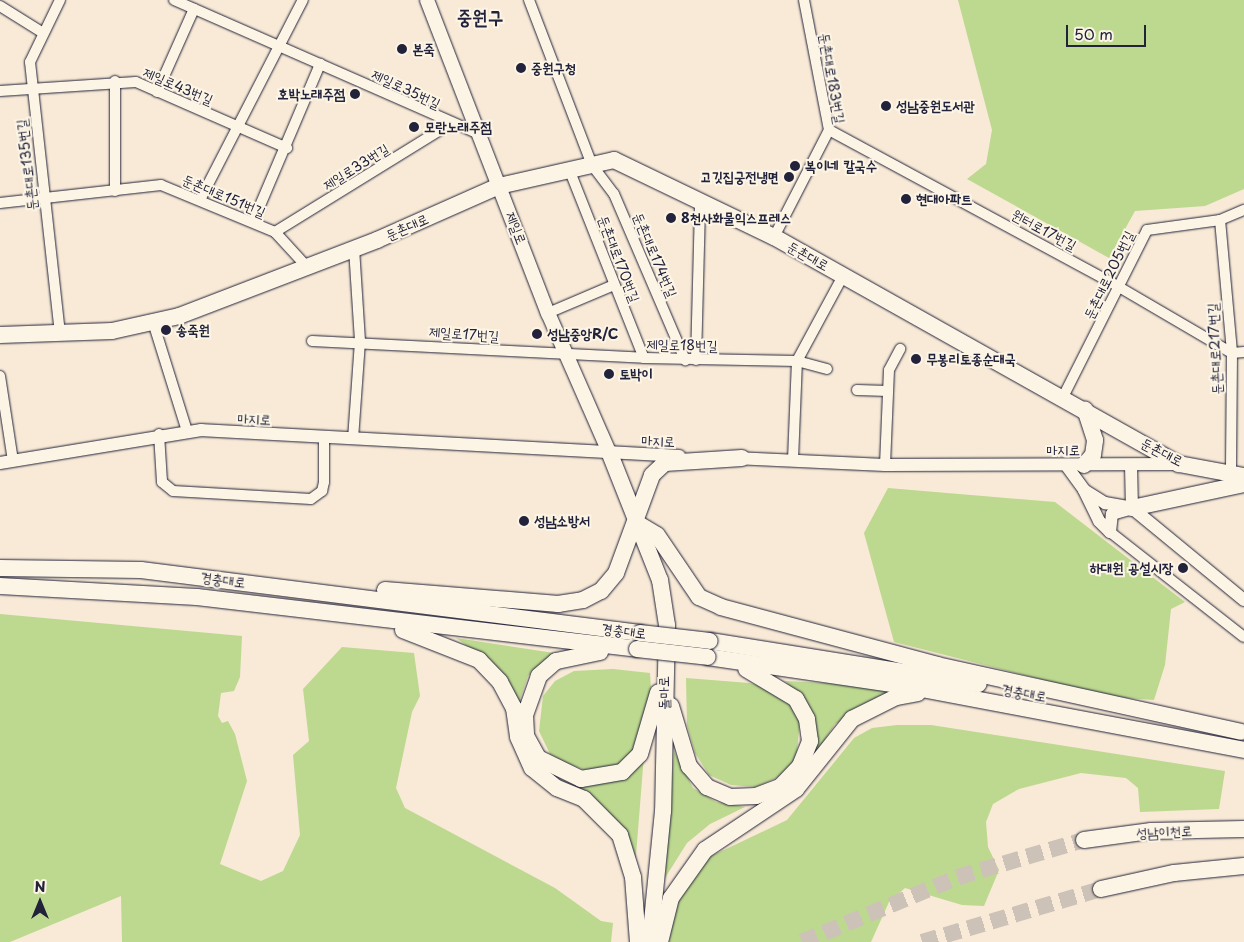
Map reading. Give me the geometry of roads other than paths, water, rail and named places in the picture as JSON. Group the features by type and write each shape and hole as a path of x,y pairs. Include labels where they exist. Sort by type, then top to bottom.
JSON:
{"main road":[{"name":"제일로","path":"427,0 482,135 548,312 610,454"},
{"name":"둔촌대로","path":"0,335 112,331 179,316 308,268 500,186 614,160 774,238 1063,397 1179,464 1240,479"},
{"path":"1084,465 1093,454 1095,440 1085,410"},
{"name":"돌마로","path":"610,454 660,580 667,625 664,672 663,802 650,942"},
{"path":"343,594 391,590 558,604 583,600 601,590 616,573 637,523 652,475 665,463 742,458"},
{"path":"1132,508 1240,479"},
{"path":"637,523 658,535 699,597 721,607 937,665 1242,732"},
{"name":"경충대로","path":"0,568 142,570 343,594 638,641"},
{"name":"경충대로","path":"0,586 197,597 370,619 638,641 709,649 1242,732"},
{"path":"370,619 452,646 479,660 500,682 514,708 518,737 532,768 557,788 590,804 620,835 633,877 638,942"},
{"path":"638,641 581,653 556,661 538,676 525,715 526,736 538,758 581,779 622,772 640,754 664,672"},
{"path":"664,672 680,744 689,766 707,787 730,797 756,796 780,787 800,766 810,741 807,719 796,699 757,672 709,649"},
{"name":"경충대로","path":"709,649 1244,750"},
{"path":"660,942 671,898 705,850 796,789 852,718 896,697 955,695"},
{"name":"성남이천로","path":"1084,840 1151,831 1244,829"},
{"path":"1101,889 1174,874 1244,866"}],"street":[{"name":"둔촌대로135번길","path":"60,0 30,62 31,87 60,333"},
{"name":"제일로35번길","path":"174,0 450,124 482,135"},
{"path":"200,200 236,126 303,0"},
{"name":"둔촌대로174번길","path":"529,0 592,165 614,194 685,360"},
{"name":"둔촌대로183번길","path":"774,238 829,130 804,0"},
{"path":"0,6 43,33"},
{"path":"158,92 194,9"},
{"path":"253,222 287,148 320,64"},
{"path":"115,81 115,191"},
{"name":"제일로43번길","path":"0,91 115,81 136,82 287,148"},
{"name":"제일로33번길","path":"275,232 450,124"},
{"name":"원터로17번길","path":"829,130 1119,287 1232,354"},
{"name":"둔촌대로170번길","path":"569,169 644,358"},
{"name":"둔촌대로151번길","path":"0,203 161,185 275,232 308,268"},
{"path":"696,360 700,202"},
{"path":"1220,220 1244,210"},
{"name":"둔촌대로205번길","path":"1063,397 1147,230 1220,220"},
{"name":"둔촌대로217번길","path":"1220,220 1232,354 1240,479"},
{"path":"353,439 360,340 354,248"},
{"path":"793,460 797,361 843,276"},
{"path":"548,312 614,285"},
{"path":"153,322 186,431"},
{"name":"제일로17번길","path":"312,341 360,340 566,355"},
{"path":"885,465 889,370 900,349"},
{"path":"1232,354 1244,352"},
{"name":"제일로18번길","path":"566,355 685,360 797,361 827,369"},
{"path":"0,376 6,462"},
{"path":"856,390 888,391"},
{"name":"마지로","path":"6,462 159,434 186,431 610,454 885,465 1179,464"},
{"path":"159,434 162,482 173,491 311,499 316,498 324,482 324,437"},
{"path":"1066,465 1084,490 1099,521 1110,532 1244,637"},
{"path":"1131,465 1132,508"},
{"path":"1084,490 1105,503 1132,508 1244,600"},
{"path":"1110,532 1112,514 1132,508"}],"tunnel":[{"path":"802,942 958,877 1084,840"},
{"path":"922,942 1101,889"}],"place":[{"name":"본죽","path":"402,49"},
{"name":"중원구청","path":"521,68"},
{"name":"호박노래주점","path":"355,94"},
{"name":"성남중원도서관","path":"886,106"},
{"name":"모란노래주점","path":"414,127"},
{"name":"복이네 칼국수","path":"795,166"},
{"name":"고깃집궁전냉면","path":"789,177"},
{"name":"현대아파트","path":"906,199"},
{"name":"8천사화물익스프레스","path":"671,218"},
{"name":"송죽원","path":"166,330"},
{"name":"성남중앙R/C","path":"537,334"},
{"name":"무봉리토종순대국","path":"916,359"},
{"name":"토박이","path":"609,374"},
{"name":"성남소방서","path":"524,521"},
{"name":"하대원 공설시장","path":"1183,568"}],"district":[{"name":"중원구","path":"480,17"}]}
